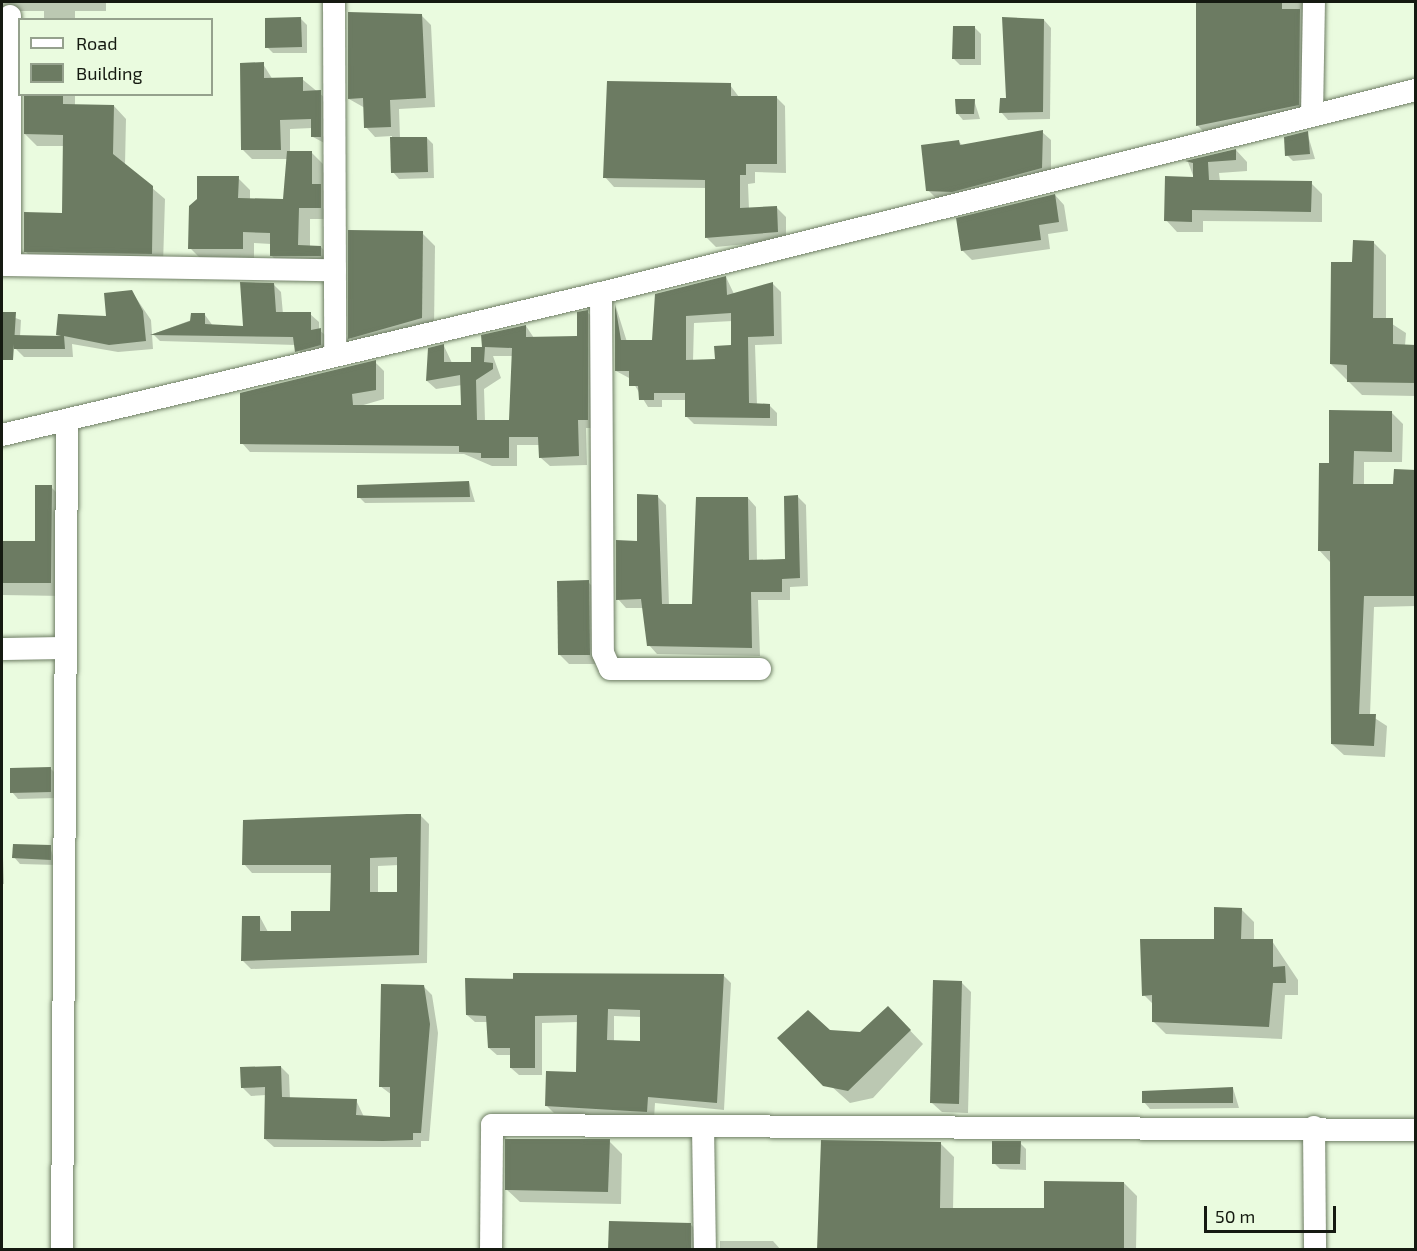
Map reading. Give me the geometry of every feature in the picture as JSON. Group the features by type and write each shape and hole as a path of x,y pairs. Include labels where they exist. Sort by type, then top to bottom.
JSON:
{"street":[{"path":"334,2 335,352"},
{"path":"1312,115 1314,2"},
{"path":"10,16 6,265 334,270"},
{"path":"2,435 335,352 602,293 1416,90"},
{"path":"602,293 603,653 610,669 760,669"},
{"path":"62,1250 67,420"},
{"path":"2,650 65,648"},
{"path":"491,1250 492,1125 1314,1127 1416,1130"},
{"path":"704,1127 705,1250"},
{"path":"1314,1127 1315,1250"}],"building":[{"path":"1196,2 1282,2 1282,9 1300,9 1299,105 1196,126"},
{"path":"348,12 422,14 426,98 390,100 391,127 364,128 363,98 348,99"},
{"path":"301,17 302,47 265,48 265,18"},
{"path":"1002,17 1044,19 1043,112 999,113 1000,98 1006,98"},
{"path":"953,26 975,26 975,59 952,59"},
{"path":"264,62 264,78 303,77 303,91 321,90 321,137 311,137 311,119 280,120 281,150 241,150 240,63"},
{"path":"607,81 731,83 731,96 777,96 777,164 746,164 746,175 740,175 740,208 777,206 778,232 705,238 705,180 603,178"},
{"path":"24,96 63,96 63,104 114,105 113,154 153,186 152,254 24,252 24,212 62,213 63,135 24,134"},
{"path":"955,99 975,99 974,114 956,114"},
{"path":"1043,130 1042,168 952,192 926,191 921,145 959,140 960,145"},
{"path":"1308,131 1310,154 1285,156 1284,137"},
{"path":"390,137 427,137 428,172 391,173"},
{"path":"1236,149 1236,160 1208,162 1209,180 1312,181 1311,212 1192,210 1192,222 1164,221 1165,176 1193,177 1193,163 1185,161"},
{"path":"287,151 312,151 312,184 321,184 321,208 299,208 298,245 321,246 321,256 270,256 270,233 243,232 243,249 188,249 189,206 197,199 197,176 239,176 238,198 283,199"},
{"path":"1055,194 1059,222 1039,225 1041,240 961,251 956,218"},
{"path":"348,230 423,231 422,318 348,339"},
{"path":"1353,240 1374,241 1373,318 1393,318 1393,344 1416,345 1416,383 1347,382 1347,365 1330,364 1331,262 1352,262"},
{"path":"726,276 727,295 773,282 774,336 748,337 749,403 770,404 770,418 685,417 685,393 654,393 654,400 639,400 638,386 629,386 629,371 615,371 615,304 621,340 652,340 655,294","holes":["731,313 731,345 714,346 715,359 686,360 686,316"]},
{"path":"240,282 274,283 276,312 311,312 311,330 321,328 321,345 295,352 293,337 150,335 190,321 191,313 205,313 205,324 243,326"},
{"path":"132,290 143,311 146,341 109,345 64,336 65,349 14,349 14,335 61,336 56,335 58,314 106,316 104,293"},
{"path":"588,310 588,420 578,420 579,456 539,458 538,437 509,437 509,458 481,458 481,453 459,452 459,446 240,444 240,393 376,360 376,390 352,394 353,405 461,405 460,375 426,381 428,348 444,344 444,362 471,362 471,347 482,347 481,335 526,325 526,337 577,336 577,312","holes":["485,347 512,348 509,420 477,420 476,380 493,369 493,363 484,362"]},
{"path":"2,312 16,312 13,360 2,360"},
{"path":"1329,410 1392,411 1392,452 1354,451 1353,484 1393,484 1394,469 1416,470 1416,596 1364,596 1359,714 1376,714 1374,746 1331,744 1330,551 1318,551 1319,463 1329,463"},
{"path":"469,481 470,497 357,498 357,485"},
{"path":"35,485 52,485 51,583 2,583 2,541 35,541"},
{"path":"637,494 658,495 662,604 692,604 696,497 748,497 749,560 785,559 784,496 798,495 800,578 782,579 782,592 751,592 752,648 647,646 641,599 616,600 616,540 637,541"},
{"path":"589,580 590,655 558,655 557,581"},
{"path":"51,767 51,792 10,793 10,768"},
{"path":"421,814 419,955 241,961 242,916 260,916 260,931 291,931 291,911 330,911 331,865 242,865 243,820","holes":["397,857 397,892 370,892 370,858"]},
{"path":"13,844 51,845 51,860 12,858"},
{"path":"1214,907 1242,908 1241,939 1273,939 1273,967 1285,966 1286,983 1273,983 1269,1027 1152,1022 1152,995 1142,996 1140,939 1214,939"},
{"path":"513,973 724,974 717,1103 648,1097 647,1112 545,1106 546,1071 576,1072 577,1015 535,1016 535,1068 510,1068 510,1048 488,1048 486,1016 466,1015 465,978 513,979","holes":["608,1009 640,1010 640,1041 607,1040"]},
{"path":"933,980 962,981 959,1104 930,1103"},
{"path":"381,984 424,985 430,1024 421,1133 413,1133 413,1140 264,1139 265,1087 241,1088 240,1067 281,1066 282,1097 357,1099 356,1115 390,1117 390,1087 379,1087"},
{"path":"888,1006 911,1030 848,1091 823,1086 777,1038 808,1010 830,1030 860,1032"},
{"path":"1233,1087 1233,1103 1142,1103 1142,1091"},
{"path":"505,1139 610,1139 608,1192 505,1190"},
{"path":"821,1140 941,1142 940,1208 1044,1208 1044,1181 1124,1182 1124,1250 817,1250"},
{"path":"992,1141 1021,1141 1020,1164 992,1164"},
{"path":"609,1221 691,1223 691,1250 608,1250"}]}
